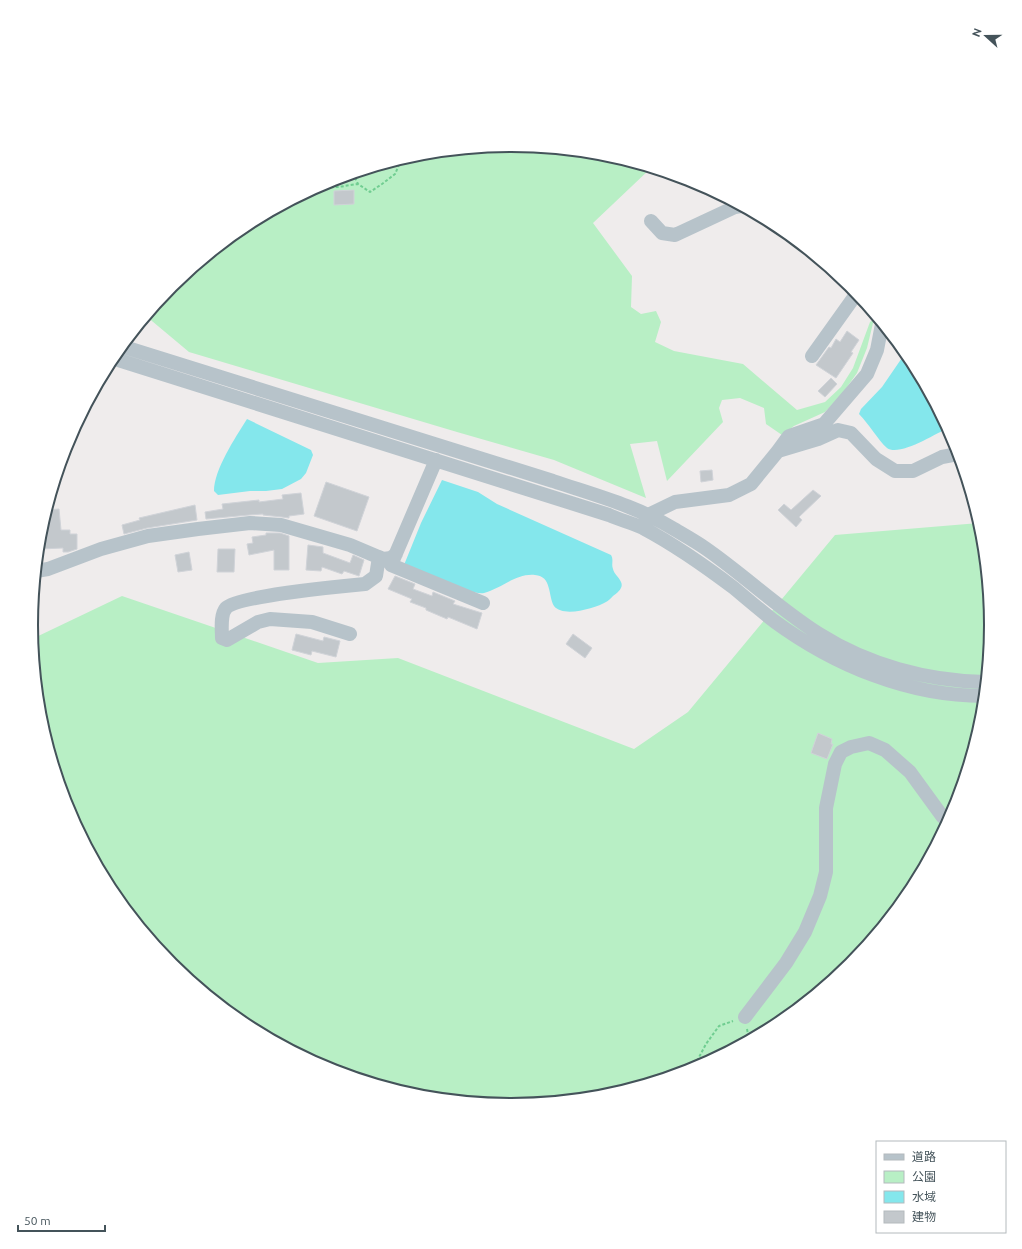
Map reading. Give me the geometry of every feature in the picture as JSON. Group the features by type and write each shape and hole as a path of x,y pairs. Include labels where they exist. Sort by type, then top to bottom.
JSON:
{"street":[{"path":"651,221 662,233 675,235 734,207"},
{"path":"812,356 853,298"},
{"path":"642,528 648,515 675,502 729,495 751,484 790,436 824,424 867,374 877,350 881,330"},
{"path":"128,348 613,501 648,515 672,528 705,549 780,607 819,634 850,651 886,665 918,674 948,679 980,682"},
{"path":"119,360 436,460 642,528 697,561 774,621 810,645 843,663 882,679 914,687 944,693 978,696"},
{"path":"778,451 818,439 838,430 851,433 876,459 895,471 913,471 942,456 952,455"},
{"path":"436,460 391,565 483,603"},
{"path":"41,570 48,569 101,548 148,536 250,523 288,526 350,545 379,557 388,559 396,554"},
{"path":"350,634 312,622 270,619 258,622 227,640 222,638 222,618 224,610 229,605 245,600 365,584 376,576 379,557"},
{"path":"745,1017 786,963 805,932 820,896 826,872 826,808 835,764 841,752 851,747 869,744 885,750 910,772 943,817"}],"path":[{"path":"355,178 358,184 370,192 395,174 399,166"},
{"path":"336,186 358,184"},
{"path":"698,1058 718,1026 745,1017"}],"green space":[{"path":"480,153 542,153 573,156 603,161 647,172 593,223 632,276 631,307 641,314 656,311 661,322 655,342 674,351 743,364 797,410 825,402 841,387 853,368 870,322 873,320 873,321 867,348 857,373 842,394 825,412 794,426 782,435 766,424 764,408 740,398 722,400 719,408 723,422 667,481 657,441 630,444 646,498 554,460 189,352 150,319 199,269 248,231 302,200 359,177 419,161"},
{"path":"973,523 980,563 983,594 983,655 975,717 959,777 935,834 921,861 904,887 867,936 823,980 774,1018 720,1049 663,1072 633,1081 573,1093 542,1096 511,1098 449,1093 389,1081 359,1072 302,1049 274,1034 223,1000 199,980 155,936 136,912 101,861 87,834 63,777 54,747 42,686 38,636 122,596 318,663 398,658 634,749 688,712 835,535"}],"water":[{"path":"902,359 921,388 942,431 917,444 900,450 887,448 859,414 861,409 882,387"},
{"path":"247,419 311,450 313,455 306,473 301,479 282,489 218,495 214,491 217,474 226,454"},
{"path":"442,480 478,492 497,504 611,555 613,569 622,584 621,588 609,600 601,604 588,609 572,612 558,610 554,606 549,587 540,576 521,576 490,591 478,593 468,591 404,565 421,523"}],"building":[{"path":"354,190 354,204 334,205 334,191"},
{"path":"847,331 859,340 851,352 853,353 836,378 816,365 829,347 831,348 836,339 840,342"},
{"path":"831,378 837,384 825,397 818,391"},
{"path":"712,470 713,480 701,482 700,471"},
{"path":"326,482 369,497 357,531 314,516"},
{"path":"813,490 821,496 799,517 802,520 796,527 778,510 784,504 791,510"},
{"path":"301,493 304,514 289,516 289,518 263,514 206,519 205,512 223,509 222,504 283,499 282,495"},
{"path":"195,505 197,520 147,528 124,534 122,525 140,520 139,518"},
{"path":"59,509 61,530 70,530 70,534 77,534 77,549 63,552 63,548 44,549 52,510"},
{"path":"266,533 280,533 289,536 289,570 274,570 274,550 249,555 247,544 253,543 252,537 266,535"},
{"path":"308,545 323,547 323,553 350,563 353,555 364,560 359,576 344,571 342,574 322,567 321,571 306,570"},
{"path":"218,549 235,549 234,572 217,572"},
{"path":"189,552 192,570 178,572 175,555"},
{"path":"395,576 415,584 413,589 432,596 433,592 455,601 453,604 482,613 477,629 426,610 426,608 410,602 412,599 388,589"},
{"path":"296,634 323,641 324,637 340,641 336,657 312,651 311,655 292,650"},
{"path":"573,634 592,648 585,658 566,644"},
{"path":"818,733 832,739 831,744 833,744 827,759 811,753"}]}
